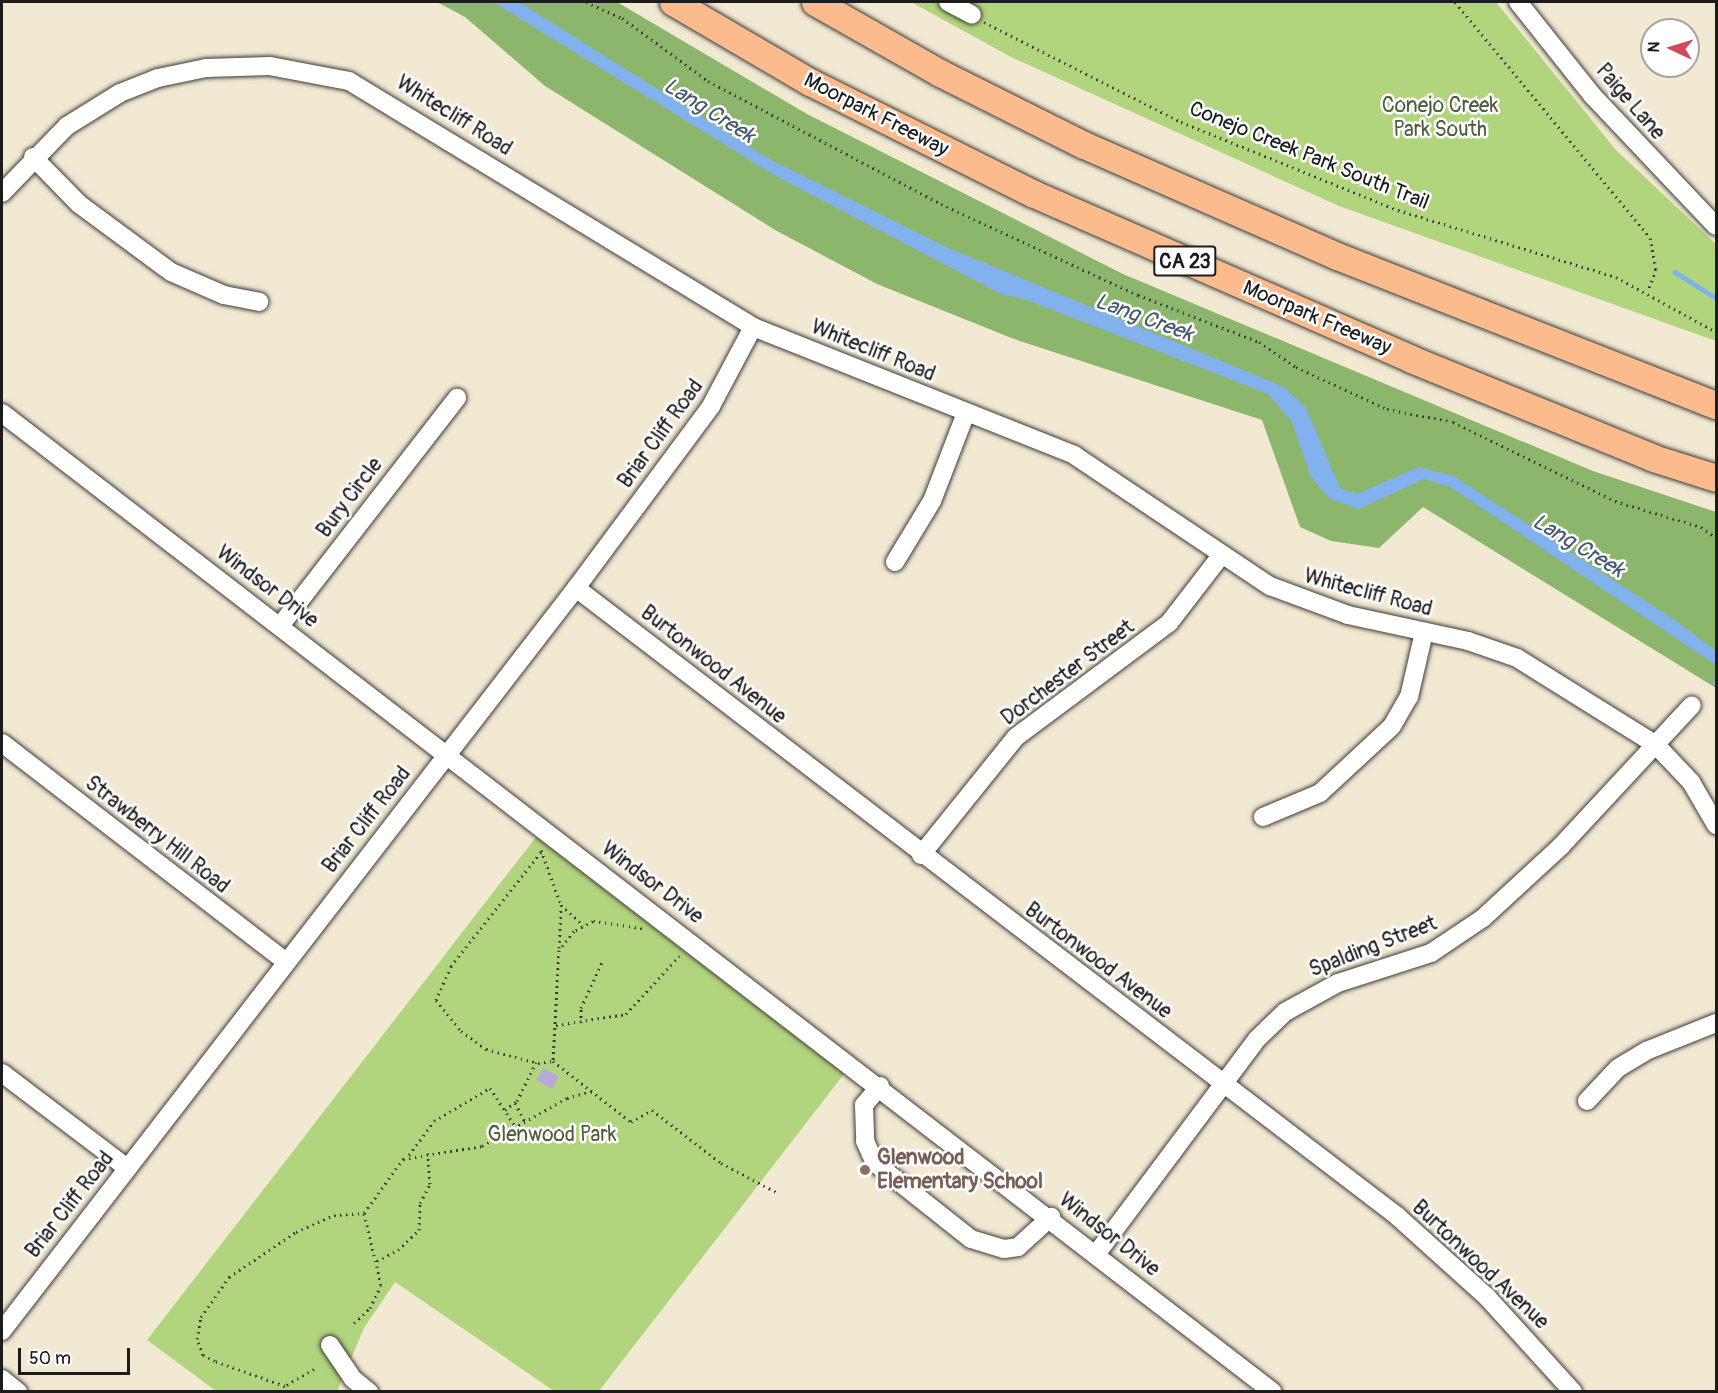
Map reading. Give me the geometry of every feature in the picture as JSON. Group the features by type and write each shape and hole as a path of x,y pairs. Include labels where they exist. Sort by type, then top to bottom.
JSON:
{"highway":[{"name":"Moorpark Freeway","path":"673,2 810,82 1034,194 1411,359 1653,458 1716,478"},
{"path":"815,2 940,73 1084,145 1337,256 1716,405"}],"street":[{"path":"948,2 972,15"},
{"name":"Paige Lane","path":"1518,2 1606,112 1716,226"},
{"name":"Whitecliff Road","path":"2,193 33,157 102,102 158,78 235,66 328,75 368,89 753,327 1100,470 1220,557 1304,601 1517,658 1656,745 1691,782 1716,825"},
{"path":"33,157 79,204 171,272 224,295 259,302"},
{"name":"Briar Cliff Road","path":"2,1331 285,961 576,588 711,406 753,327"},
{"name":"Bury Circle","path":"280,626 457,398"},
{"name":"Windsor Drive","path":"2,413 1097,1252 1274,1392"},
{"path":"895,562 932,501 966,413"},
{"name":"Dorchester Street","path":"921,855 1017,737 1169,623 1220,557"},
{"name":"Burtonwood Avenue","path":"576,588 921,855 1397,1216 1486,1297 1573,1392"},
{"path":"1263,818 1320,793 1392,726 1409,697 1424,632"},
{"name":"Spalding Street","path":"1097,1252 1257,1039 1303,999 1431,953 1484,918 1656,745 1692,705"},
{"name":"Strawberry Hill Road","path":"2,743 285,961"},
{"path":"1587,1101 1618,1068 1646,1051 1716,1023"},
{"path":"2,1072 127,1168"},
{"path":"880,1086 864,1105 865,1141 874,1163 971,1239 1004,1249 1018,1247 1051,1217"},
{"path":"330,1345 353,1379 369,1392"},
{"path":"2,1379 18,1392"}],"path":[{"path":"586,2 622,18 708,81 941,204 1138,295 1259,342 1296,368 1387,409 1453,422 1616,501 1701,527 1716,538"},
{"path":"1455,2 1650,238 1656,269 1648,291"},
{"name":"Conejo Creek Park South Trail","path":"972,15 1181,122 1398,210 1648,291 1716,332"},
{"path":"539,842 561,905 553,1061"},
{"path":"541,852 436,993 438,1005 474,1042 536,1062 553,1061 632,1122 652,1110 721,1163 776,1192"},
{"path":"561,905 583,925"},
{"path":"559,950 583,925 602,920 650,931"},
{"path":"556,1025 581,1023 626,1014 679,956"},
{"path":"581,1023 581,1008 602,962"},
{"path":"505,1110 515,1103 536,1062"},
{"path":"314,1369 285,1386 215,1362 203,1355 197,1339 201,1317 229,1276 296,1232 334,1215 364,1213 434,1121 483,1090 490,1088 517,1129"},
{"path":"409,1155 482,1146 517,1129 567,1098 594,1091"},
{"path":"515,1103 525,1122"},
{"path":"376,1261 398,1250 419,1230 420,1203 430,1184 428,1152"},
{"path":"354,1323 370,1308 381,1285 364,1213"}],"green space":[{"path":"437,2 617,2 807,114 1123,274 1593,471 1716,512 1716,688 1423,507 1379,548 1331,541 1300,527 1262,420 1014,339 877,284 775,230 545,86 465,17"},
{"name":"Conejo Creek Park South","path":"911,2 1496,2 1616,150 1716,244 1716,341 1339,206 1011,57"},
{"name":"Glenwood Park","path":"536,837 844,1074 599,1391 554,1391 395,1282 364,1328 337,1391 216,1391 147,1340"}],"water":[{"path":"493,2 519,2 767,158 946,247 1284,387 1306,408 1340,488 1357,494 1419,467 1454,476 1676,621 1716,651 1716,665 1450,487 1424,479 1359,509 1330,499 1311,477 1292,422 1268,394 1027,300 1001,294 774,175"}],"building":[{"path":"543,1068 559,1076 553,1089 537,1080"}],"waterway":[{"path":"1675,272 1716,298"}],"place":[{"name":"Glenwood Elementary School","path":"865,1170"}],"water label":[{"name":"Lang Creek","path":"709,111"},
{"name":"Lang Creek","path":"1144,318"},
{"name":"Lang Creek","path":"1578,546"}]}
